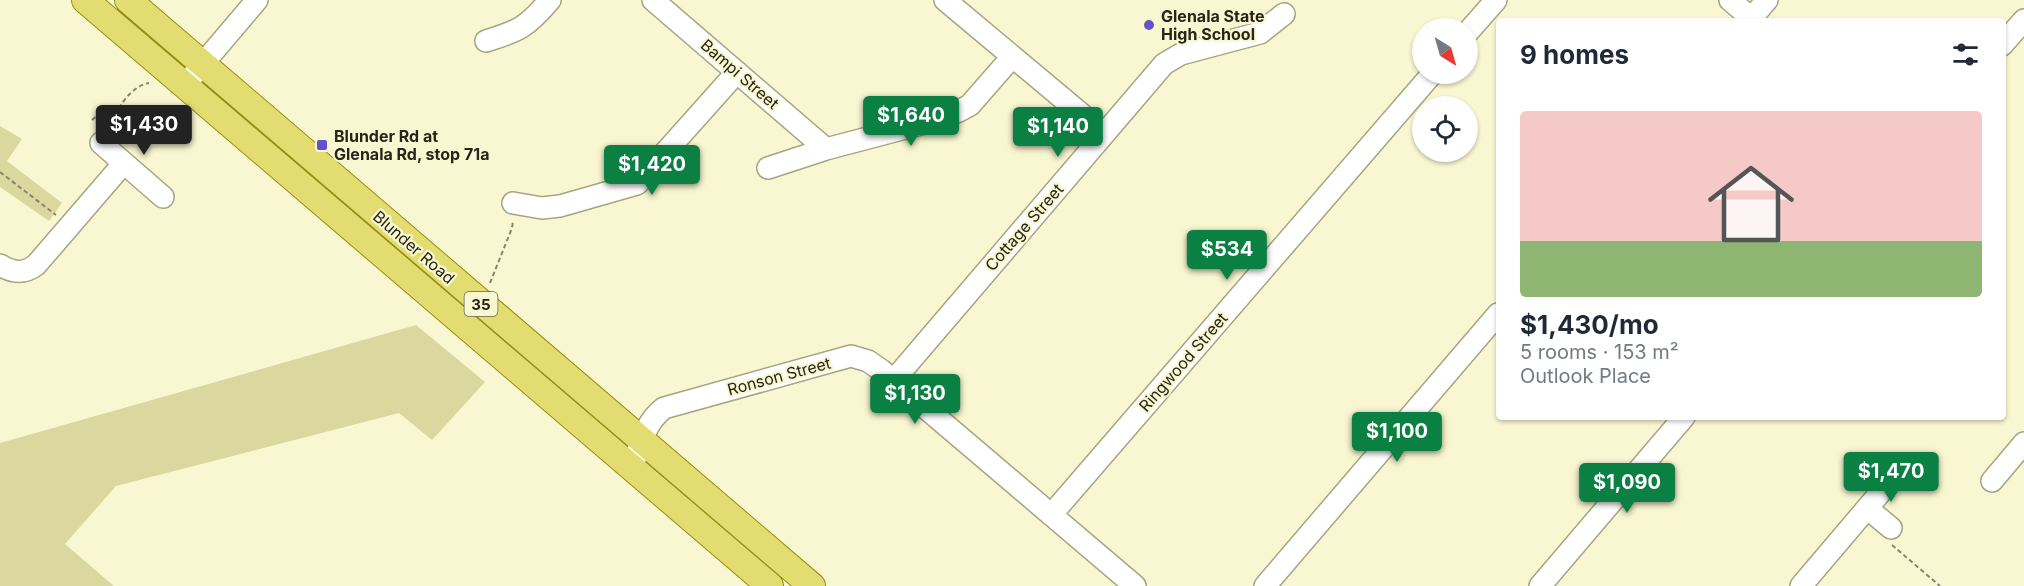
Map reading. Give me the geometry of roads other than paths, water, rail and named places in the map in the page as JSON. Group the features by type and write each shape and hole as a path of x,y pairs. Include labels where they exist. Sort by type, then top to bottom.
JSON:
{"main road":[{"name":"Blunder Road","path":"85,0 770,586"},
{"name":"Blunder Road","path":"128,0 201,65 813,586"}],"street":[{"path":"184,86 257,0"},
{"path":"486,41 515,32 532,21 550,0"},
{"name":"Bampi Street","path":"653,0 826,149"},
{"path":"945,0 1104,133"},
{"path":"1478,20 1494,0"},
{"path":"1730,0 1748,18"},
{"path":"1752,18 1767,0"},
{"name":"Cottage Street","path":"893,381 1164,64 1182,54 1260,33 1284,14"},
{"path":"2006,40 2024,20"},
{"path":"768,168 826,149 936,120 959,111 970,105 1012,57"},
{"path":"513,203 542,208 560,206 637,184 737,72"},
{"name":"Ringwood Street","path":"1051,515 1423,84"},
{"path":"101,143 163,197"},
{"path":"0,265 9,271 16,272 30,269 123,164"},
{"path":"1265,586 1496,316"},
{"name":"Ronson Street","path":"632,469 641,441 657,414 664,408 851,356 868,361 893,381 1135,586"},
{"path":"1540,586 1681,420"},
{"path":"1992,480 2024,443"},
{"path":"1801,586 1891,480"},
{"path":"1867,508 1888,534"}],"place":[{"name":"Glenala State High School","path":"1149,25"},
{"name":"Blunder Rd at Glenala Rd, stop 71a","path":"322,145"}]}
